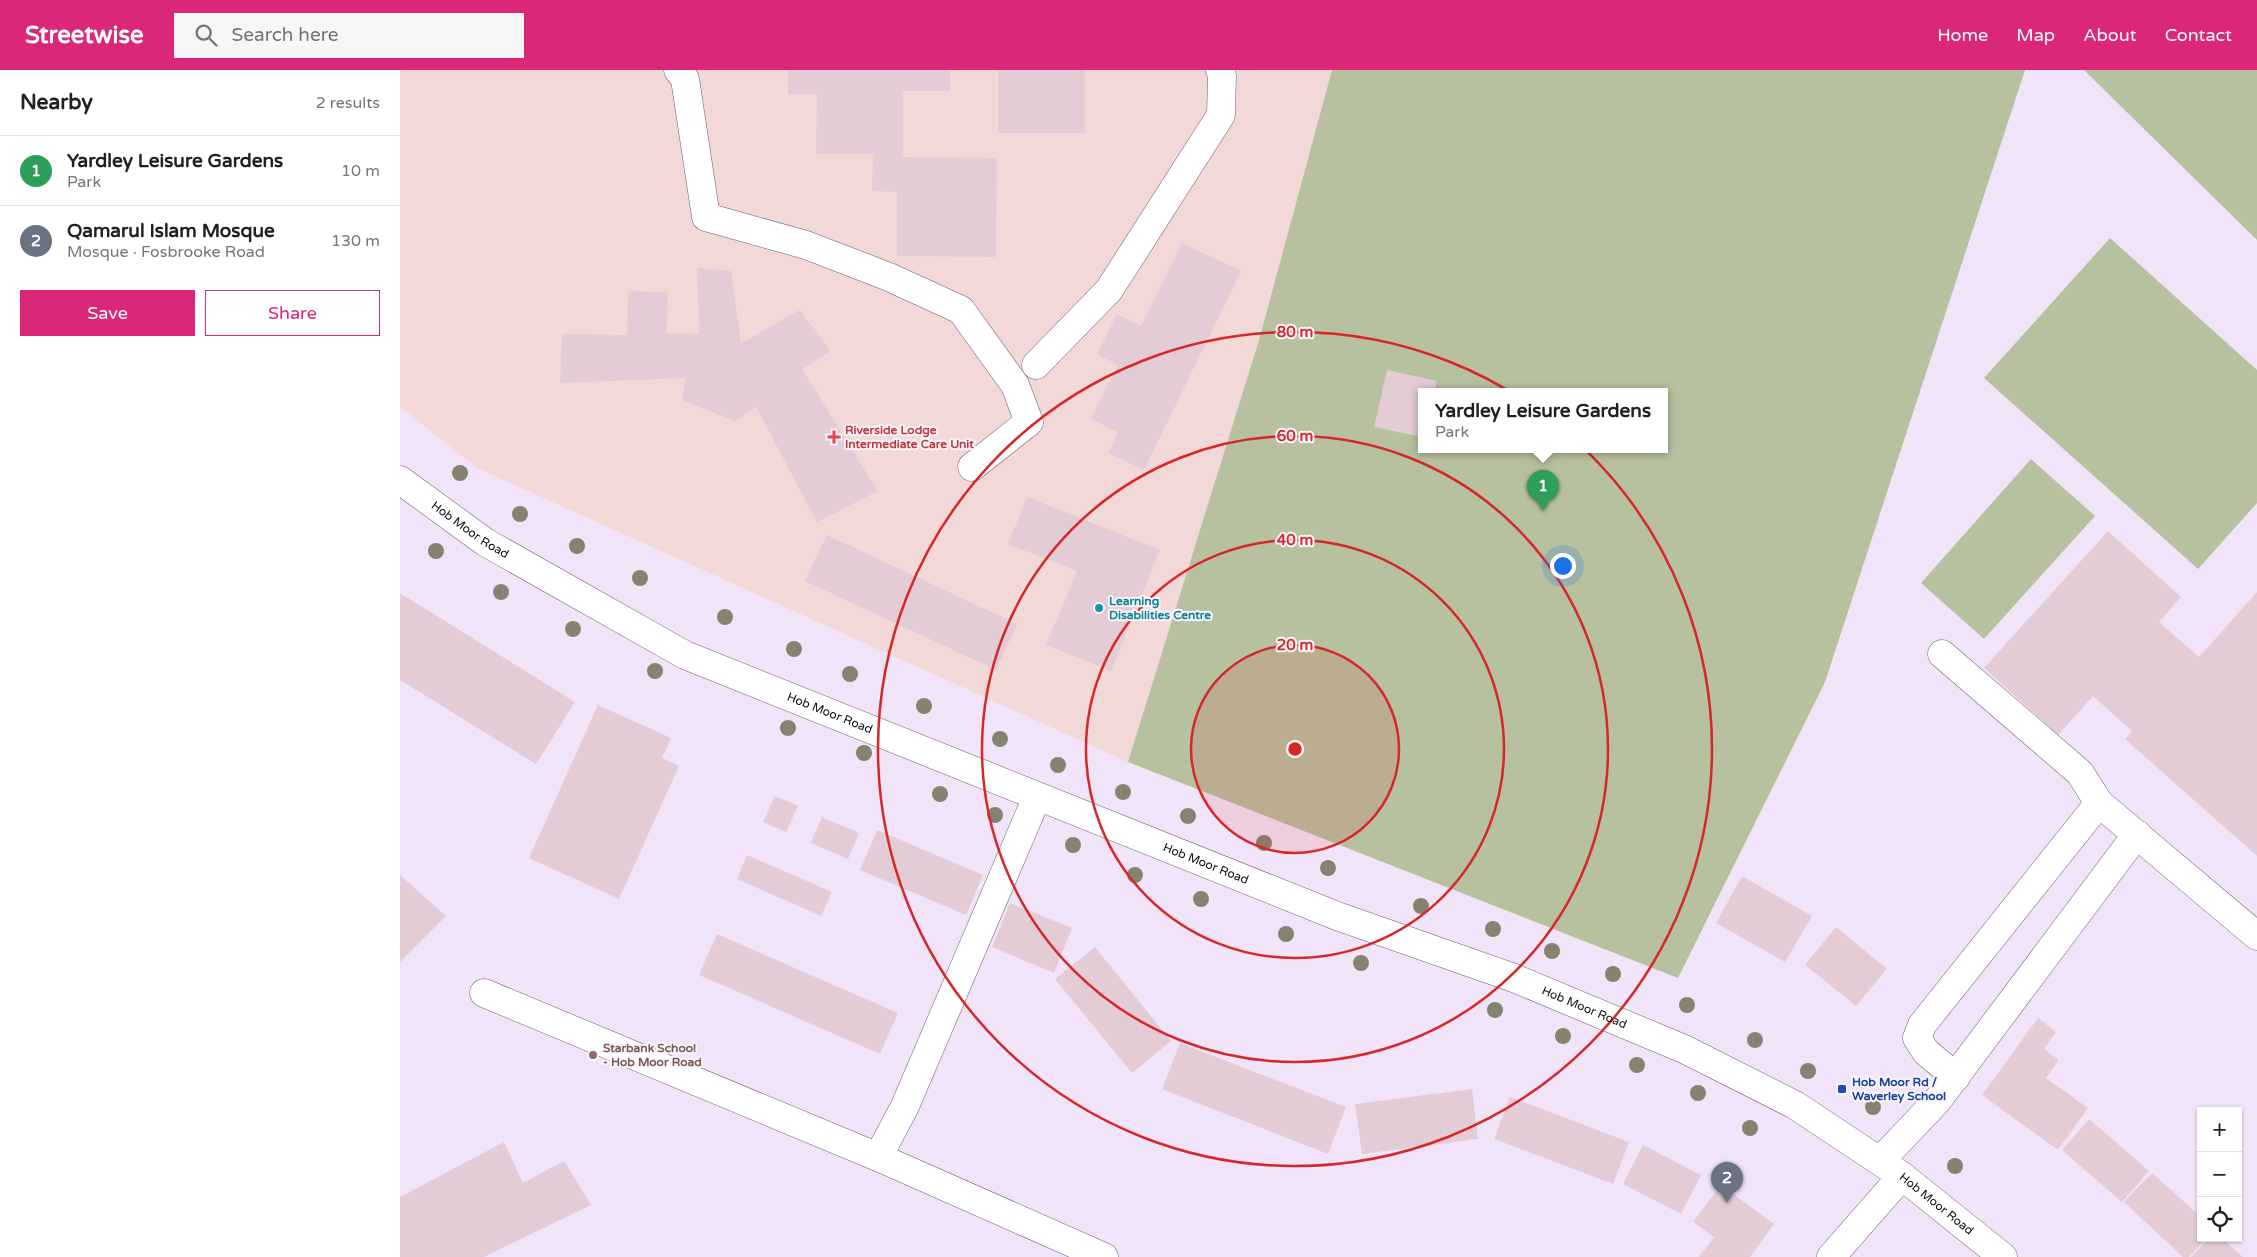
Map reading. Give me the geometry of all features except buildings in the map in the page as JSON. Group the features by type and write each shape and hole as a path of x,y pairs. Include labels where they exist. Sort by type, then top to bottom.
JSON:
{"street":[{"path":"678,70 684,79 706,217 806,245 889,277 961,310 1015,385 1029,422 972,467"},
{"path":"1036,365 1108,290 1220,115 1222,76 1220,70"},
{"name":"Hob Moor Road","path":"400,480 485,542 684,654 1337,916 1514,978 1684,1049 1795,1105 1902,1176 2003,1257"},
{"path":"1942,654 2080,773 2099,802 2257,936"},
{"path":"878,1157 905,1106 1037,797"},
{"path":"1956,1077 1926,1052 1918,1038 1922,1026 2099,802"},
{"path":"1880,1161 1937,1102 2136,834"},
{"path":"484,993 878,1157 1104,1257"},
{"path":"1831,1257 1902,1176"}],"shaded area":[{"name":"Riverside Lodge Intermediate Care Unit","path":"400,70 1332,70 1259,340 1128,762 477,468 400,407"}],"green space":[{"path":"1332,70 2025,70 1825,682 1678,978 1128,762 1259,340"},
{"path":"2084,70 2257,70 2257,240"},
{"path":"2110,238 2257,370 2257,503 2198,569 1984,378"},
{"path":"2031,459 2095,516 1984,639 1921,583"}],"place":[{"name":"Riverside Lodge Intermediate Care Unit","path":"834,437"},
{"name":"Yardley Leisure Gardens","path":"1543,511"},
{"name":"Learning Disabilities Centre","path":"1099,608"},
{"name":"Starbank School - Hob Moor Road","path":"593,1055"},
{"name":"Hob Moor Rd / Waverley School","path":"1842,1089"},
{"name":"Qamarul Islam Mosque","path":"1727,1203"}]}
